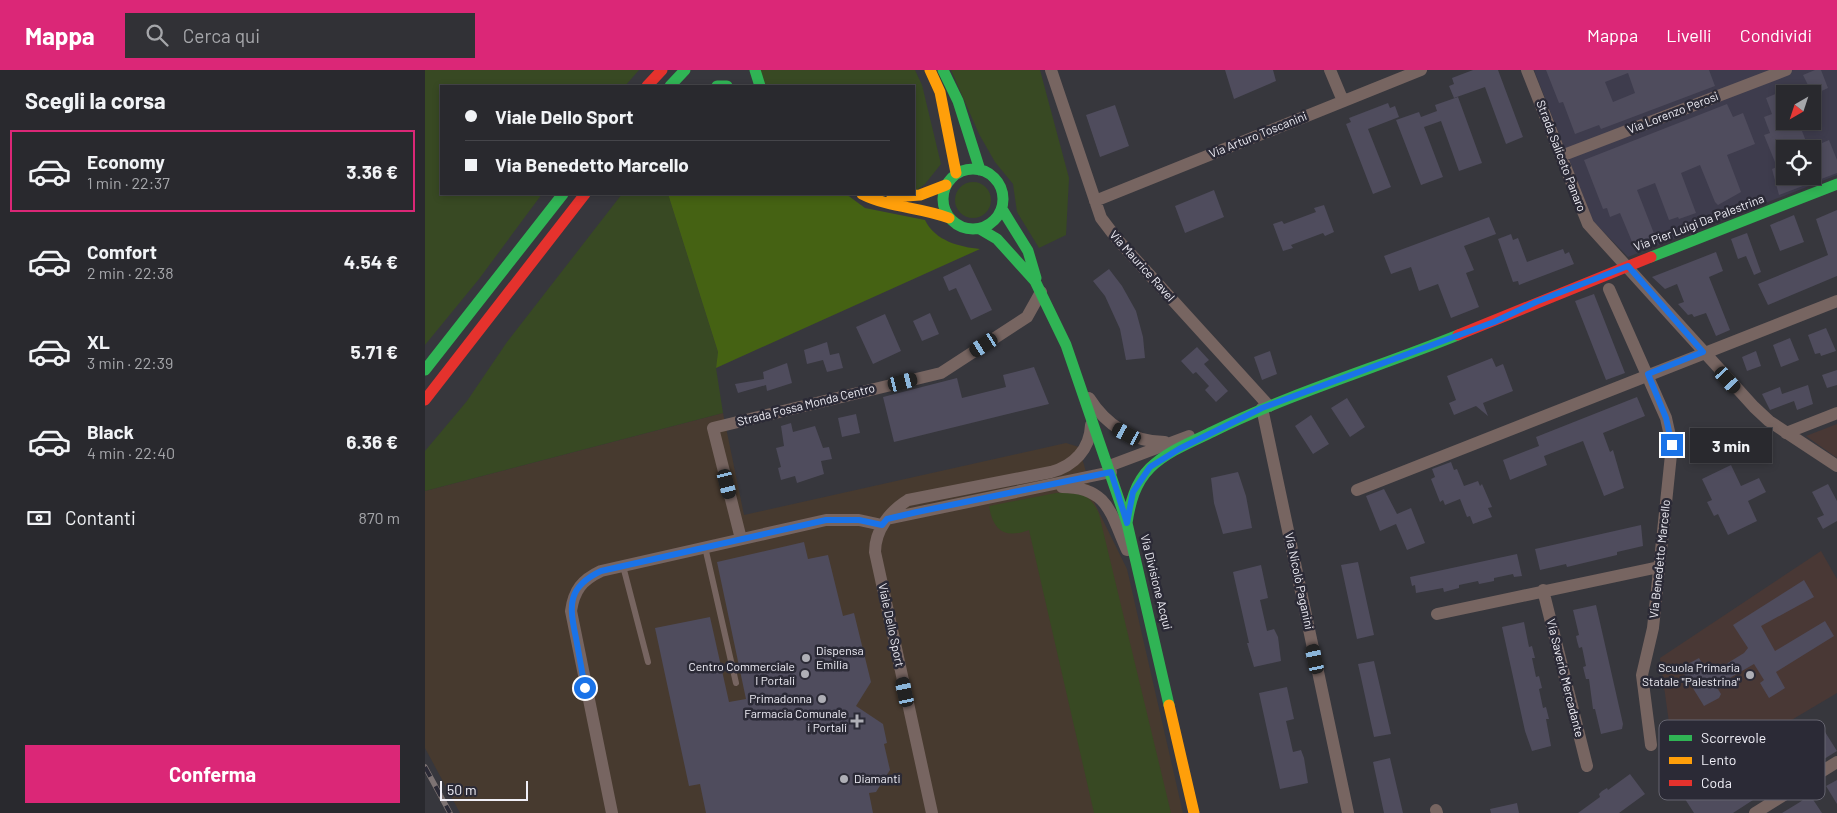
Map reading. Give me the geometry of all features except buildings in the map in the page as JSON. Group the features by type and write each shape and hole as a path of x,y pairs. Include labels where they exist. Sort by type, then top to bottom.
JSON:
{"main road":[{"path":"648,85 662,70"},
{"path":"670,85 685,70"},
{"path":"755,70 760,85"},
{"path":"930,70 940,92 957,174"},
{"path":"943,70 959,101 980,170"},
{"path":"970,169 989,173 999,184 1003,198 1002,209 993,222 980,229 962,228 949,218 939,214 891,205 864,195 914,197 946,185 957,174 970,169"},
{"name":"Via Pier Luigi Da Palestrina","path":"1127,523 1133,492 1150,467 1230,422 1494,322 1536,302 1837,184"},
{"path":"946,185 943,203 949,218"},
{"path":"425,370 562,195"},
{"path":"425,400 505,300 584,195"},
{"name":"Via Divisione Acqui","path":"1002,209 1036,269 1038,287"},
{"name":"Via Divisione Acqui","path":"980,229 997,239 1038,287 1056,322 1090,410 1127,523 1144,588 1195,813"}],"street":[{"name":"Via Maurice Ravel","path":"1051,70 1101,218 1109,230 1266,407"},
{"path":"1330,70 1343,101"},
{"name":"Via Arturo Toscanini","path":"1095,201 1421,70"},
{"name":"Strada Saliceto Panaro","path":"1527,70 1588,224 1628,266 1753,407 1786,433 1837,466"},
{"name":"Via Lorenzo Perosi","path":"1561,156 1786,70"},
{"name":"Strada Fossa Monda Centro","path":"741,539 713,428 941,372 1027,317 1038,287"},
{"name":"Via Benedetto Marcello","path":"1609,288 1666,418 1672,445 1653,628 1642,675 1651,746"},
{"path":"1357,490 1703,352 1837,301"},
{"path":"1027,317 1041,317 1056,322"},
{"path":"1080,385 1100,413 1117,428 1141,439 1170,442"},
{"name":"Via Nicolò Paganini","path":"1266,407 1348,813"},
{"path":"885,522 909,500 1051,472 1068,466 1088,443 1091,427 1090,410"},
{"path":"1786,433 1837,413"},
{"path":"612,813 571,611 573,597 580,585 588,577 601,571 826,520 885,522 1042,487 1110,469 1170,442 1230,422"},
{"path":"1042,487 1075,488 1094,494 1105,502 1144,588"},
{"name":"Viale Dello Sport","path":"885,522 876,536 875,552 932,813"},
{"path":"1437,614 1659,566"},
{"name":"Via Saverio Mercadante","path":"1543,590 1587,766"},
{"path":"1825,769 1837,762"},
{"path":"1755,813 1776,800"}],"lane":[{"path":"705,548 736,683"},
{"path":"623,566 648,662"}],"shaded area":[{"path":"1534,70 1837,70 1837,175 1821,181 1821,140 1776,140 1776,185 1812,185 1628,257 1593,221"},
{"path":"723,413 744,515 1066,443 1079,447 1095,504 1127,569 1183,813 460,813 425,748 425,491"},
{"path":"1837,424 1837,458 1806,436"},
{"name":"Scuola Primaria Statale \"Palestrina\"","path":"1821,551 1837,579 1837,693 1791,720 1669,720 1660,658"}],"green space":[{"path":"425,70 639,70 626,85 440,85 440,195 541,195 479,279 425,345"},
{"path":"760,70 915,70 922,85 941,164 925,184 915,191 915,85 765,85"},
{"path":"951,70 1040,70 1069,178 1066,235 1039,248 1017,212 1013,184 995,162 979,134"},
{"path":"973,182 980,183 986,187 990,193 990,207 986,213 980,217 973,218 966,217 960,213 956,207 955,200 956,193 960,187 966,183"},
{"path":"621,195 668,195 718,352 716,368 723,413 425,491 425,451 467,401 507,342"},
{"path":"668,195 847,195 865,208 925,220 935,233 949,242 964,247 980,249 716,368 718,352"},
{"path":"1056,493 1082,495 1092,501 1099,514 1171,813 1094,813 1029,530 1013,534 1001,531 994,522 989,506"}],"railway":[{"path":"425,767 450,813"}],"traffic: fast":[{"path":"671,85 685,70"},
{"path":"755,70 760,85"},
{"path":"943,70 958,101 980,170"},
{"path":"967,169 979,169 995,177 1001,187 1003,199 1001,211 995,221 979,229 967,229 951,221 943,205 943,193 951,177 967,169"},
{"path":"1651,257 1837,184"},
{"path":"425,370 562,195"},
{"path":"1002,209 1028,251 1036,278"},
{"path":"980,229 997,239 1035,281 1066,345 1127,523 1169,705"},
{"path":"1127,523 1132,501 1141,480 1156,462 1171,452 1272,405 1458,335"}],"traffic: slow":[{"path":"930,70 940,92 956,173"},
{"path":"892,197 920,195 946,185"},
{"path":"864,195 883,202 949,218"},
{"path":"1169,705 1194,813"}],"traffic: jam":[{"path":"648,85 662,70"},
{"path":"425,400 584,195"},
{"path":"1458,335 1651,257"}],"place":[{"name":"Dispensa Emilia","path":"806,658"},
{"name":"Centro Commerciale I Portali","path":"805,674"},
{"name":"Scuola Primaria Statale \"Palestrina\"","path":"1750,675"},
{"name":"Primadonna","path":"822,699"},
{"name":"Farmacia Comunale i Portali","path":"857,721"},
{"name":"Diamanti","path":"844,779"}],"route":[{"path":"585,688 571,611 573,597 580,585 588,577 601,571 826,520 859,520 882,525 887,519 917,512 1111,472 1127,523 1133,492 1150,467 1230,422 1262,408 1494,322 1536,302 1628,266 1703,352 1648,374 1666,418 1672,445"}]}
